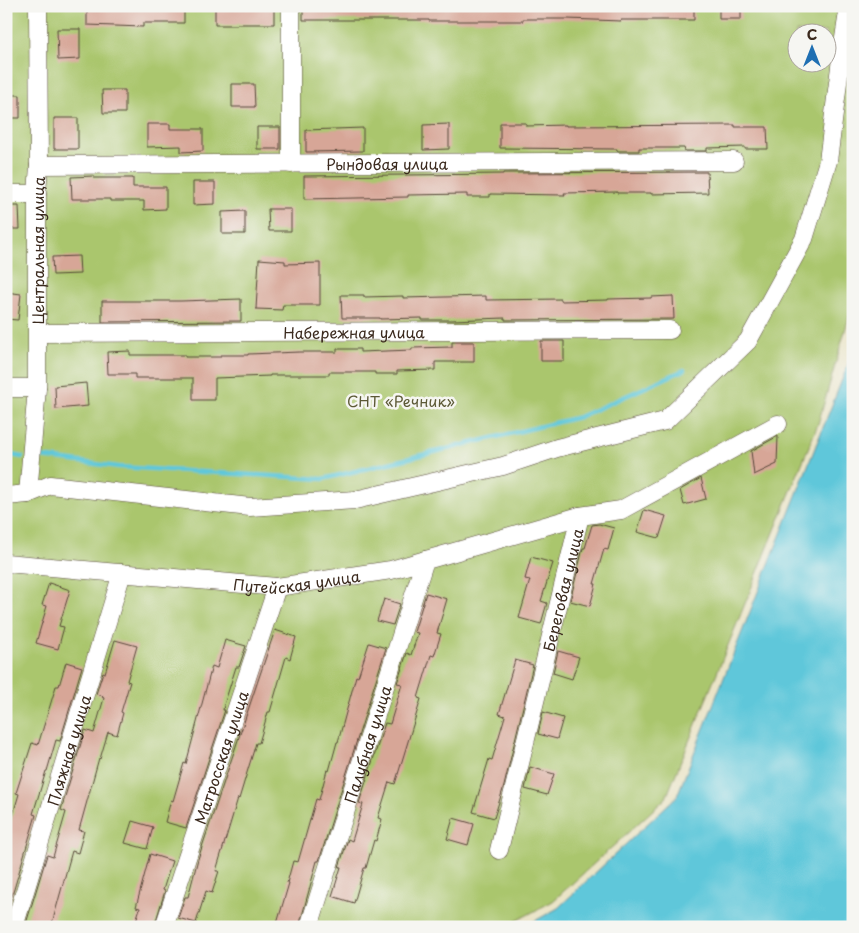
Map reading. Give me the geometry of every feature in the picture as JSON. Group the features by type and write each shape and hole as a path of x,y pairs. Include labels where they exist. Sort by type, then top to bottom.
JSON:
{"street":[{"name":"Центральная улица","path":"28,494 37,388 38,6"},
{"path":"291,6 291,164"},
{"path":"6,496 28,494 50,486 250,507 355,500 504,466 558,448 665,421 748,341 804,239 828,161 849,6"},
{"name":"Рындовая улица","path":"39,165 734,161"},
{"path":"6,194 37,194"},
{"name":"Набережная улица","path":"38,333 670,330"},
{"path":"6,388 37,388"},
{"name":"Береговая улица","path":"499,850 580,516 621,510 778,424"},
{"name":"Путейская улица","path":"6,563 277,587 391,570 580,516"},
{"name":"Палубная улица","path":"309,927 425,560"},
{"name":"Пляжная улица","path":"14,927 122,572"},
{"name":"Матросская улица","path":"164,927 277,587"}],"green space":[{"name":"СНТ «Речник»","path":"6,6 853,6 853,303 818,424 666,798 553,901 505,927 6,927"}],"water":[{"path":"853,352 853,927 524,927 558,908 677,796"}],"building":[{"path":"87,6 184,6 184,23 143,23 143,27 87,25"},
{"path":"215,6 274,6 274,24 215,25"},
{"path":"303,6 694,6 694,20 303,20"},
{"path":"719,6 741,6 741,19 719,19"},
{"path":"57,29 80,29 80,59 58,60"},
{"path":"232,84 254,84 255,107 232,107"},
{"path":"102,90 125,90 125,113 103,113"},
{"path":"6,95 20,95 20,118 6,118"},
{"path":"54,118 78,118 78,149 54,149"},
{"path":"500,123 526,123 526,126 735,125 735,127 767,127 768,149 745,149 745,147 707,148 707,151 685,151 684,148 639,148 639,151 617,151 617,149 500,148"},
{"path":"147,124 170,124 170,129 203,129 203,151 181,152 181,146 147,147"},
{"path":"449,124 449,149 423,150 423,125"},
{"path":"257,127 280,127 280,149 257,149"},
{"path":"363,128 363,151 306,152 306,130"},
{"path":"707,172 708,193 490,194 490,197 467,197 467,194 304,199 304,176"},
{"path":"94,176 94,178 133,178 133,187 166,187 166,209 144,210 144,201 72,199 71,177"},
{"path":"193,182 215,182 215,204 193,205"},
{"path":"6,206 19,206 20,229 6,229"},
{"path":"268,209 291,209 291,231 269,231"},
{"path":"245,211 245,234 222,234 222,212"},
{"path":"79,256 80,274 53,275 52,257"},
{"path":"259,259 285,261 285,264 320,263 320,305 283,305 282,310 256,309"},
{"path":"6,292 21,294 18,320 6,319"},
{"path":"341,295 364,295 364,297 403,296 403,298 486,296 486,300 561,299 561,301 673,296 674,319 505,320 505,318 422,320 422,318 342,318"},
{"path":"241,299 241,321 102,322 102,301"},
{"path":"541,341 564,341 564,361 541,361"},
{"path":"452,342 474,342 474,362 435,362 435,370 397,371 397,374 329,372 329,375 270,375 215,378 215,400 193,400 193,378 135,378 135,374 108,374 107,352 130,351 130,355 220,357 220,355 337,352 337,349 360,349 360,352 412,350 412,348 452,347"},
{"path":"86,383 88,406 56,409 55,386"},
{"path":"778,436 777,464 754,475 751,451"},
{"path":"701,478 706,499 684,505 680,490"},
{"path":"644,510 666,516 659,538 637,532"},
{"path":"599,524 614,528 608,550 604,549 590,606 570,601 583,548 585,548 592,525"},
{"path":"531,557 553,563 541,601 547,603 541,624 519,618 530,580 525,579"},
{"path":"49,583 70,590 59,626 64,627 58,649 36,643 47,606 42,605"},
{"path":"426,593 447,599 437,633 441,634 434,656 431,655 418,698 421,699 395,784 389,782 378,818 382,819 376,841 374,840 366,868 364,868 354,903 332,896 348,839 352,841 363,804 359,803 385,723 390,724 402,684 397,683 407,653 411,655 418,633 414,632"},
{"path":"384,599 400,604 393,625 377,621"},
{"path":"275,630 296,637 290,659 286,657 259,743 256,743 216,871 219,871 212,893 206,891 196,923 178,918 185,897 188,897 198,859"},
{"path":"115,640 137,646 127,681 130,682 121,712 123,713 117,735 108,732 99,758 79,830 84,831 78,853 72,851 51,927 25,927 47,855 53,857 66,812 61,810 85,730 94,733 104,698 96,694 103,672 105,673"},
{"path":"225,640 246,646 239,667 236,667 224,705 223,710 225,710 186,828 165,822 184,763 186,764 212,666 217,668"},
{"path":"369,643 386,648 319,861 317,861 299,927 276,927 289,883 287,883 293,861 298,862 316,799 319,800 327,770 329,771 356,676 358,677"},
{"path":"558,651 579,657 572,679 553,673"},
{"path":"515,660 533,665 504,786 494,818 473,812 489,759 492,760 505,716 499,714"},
{"path":"66,662 82,667 60,741 56,740 46,771 33,814 36,815 6,916 6,838 19,794 16,793 32,743 38,745 56,686 59,686"},
{"path":"543,712 563,718 557,739 538,734"},
{"path":"530,767 554,774 547,795 525,789"},
{"path":"453,818 474,824 468,845 447,839"},
{"path":"132,821 153,827 147,849 125,843"},
{"path":"150,854 172,861 154,927 134,927 140,908 136,907"}],"waterway":[{"path":"41,457 119,467 323,479 579,417 684,370"},
{"path":"6,454 22,457"}]}
